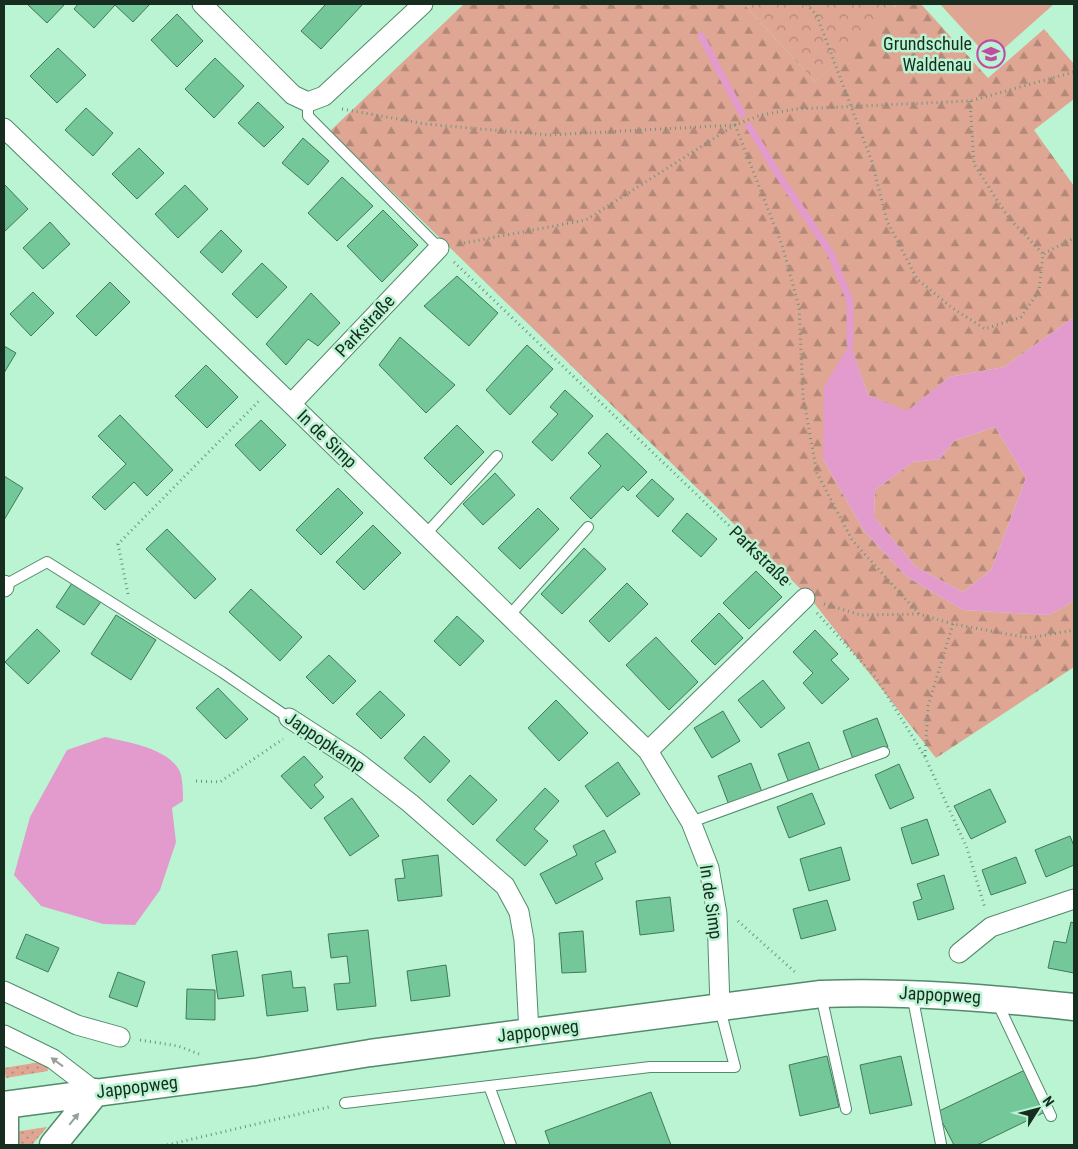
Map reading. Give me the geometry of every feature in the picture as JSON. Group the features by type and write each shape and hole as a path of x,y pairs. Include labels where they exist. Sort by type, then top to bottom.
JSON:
{"street":[{"path":"202,4 293,95 308,102 324,96 422,4"},
{"name":"In de Simp","path":"4,128 648,751 691,822 709,868 717,914 720,1007"},
{"name":"Parkstraße","path":"291,404 439,248"},
{"path":"648,751 805,598"},
{"name":"Jappopkamp","path":"296,722 357,762 410,803 505,886 519,912 529,1032"},
{"path":"959,953 991,927 1074,898"},
{"path":"4,991 77,1025 120,1036"},
{"name":"Jappopweg","path":"4,1102 255,1072 370,1053 821,994 912,993 995,998 1074,1007"},
{"path":"4,1035 53,1058 96,1092 53,1145"},
{"path":"4,1102 5,1145"}],"lane":[{"path":"308,102 308,116 439,248"},
{"path":"425,535 498,456"},
{"path":"509,616 588,528"},
{"name":"Jappopkamp","path":"4,586 47,562 222,672 296,722"},
{"path":"691,822 884,752"},
{"path":"912,993 941,1144"},
{"path":"821,994 846,1109"},
{"path":"995,998 1051,1116"},
{"path":"345,1103 650,1067 734,1066 720,1007"},
{"path":"489,1086 511,1145"}],"path":[{"path":"807,4 816,16 872,162 887,221 917,279 951,307 985,329 1021,318 1039,290 1043,254 1008,216 974,164 970,101"},
{"path":"439,248 586,220 735,125 761,115 787,111 970,101 1074,72"},
{"path":"308,102 425,124 548,135 735,125"},
{"path":"735,125 782,245 799,306 803,396 817,473 852,540 919,614"},
{"path":"1043,254 1074,238"},
{"name":"Parkstraße","path":"439,248 805,598 877,679 925,757 967,848 991,927"},
{"path":"131,615 118,544 273,387"},
{"path":"805,598 861,615 919,614 953,624 1029,638 1074,630"},
{"path":"925,757 928,706 953,624"},
{"path":"196,781 220,782 296,722"},
{"path":"714,898 761,944 821,994"},
{"path":"120,1036 178,1046 204,1055"},
{"path":"167,1145 345,1103"}],"green space":[{"path":"464,4 744,4 815,82 896,7 893,4 921,4 988,78 1044,29 1074,64 1074,99 1034,130 1074,186 1074,317 1004,367 949,377 907,412 868,395 850,344 823,459 864,531 907,577 963,610 1049,615 1074,601 1074,667 936,758 810,598 330,131"},
{"path":"744,4 893,4 896,8 815,82"},
{"path":"940,4 1054,4 991,60"},
{"path":"995,427 1026,478 991,570 963,592 916,567 874,517 875,490 913,462 940,459 954,441"},
{"path":"46,1061 48,1071 6,1078 4,1068"},
{"path":"47,1127 32,1145 15,1145 14,1132"}],"shaded area":[{"path":"1074,317 1074,601 1049,615 963,610 907,577 864,531 823,459 824,387 850,343 868,395 907,411 949,377 1004,367","holes":["995,427 1026,478 991,570 963,592 916,567 874,517 875,490 913,462 940,459 954,441"]},
{"path":"105,737 146,747 165,756 179,770 182,781 183,801 172,808 176,842 160,890 135,925 103,924 41,906 14,875 30,817 67,750"}],"building":[{"path":"27,4 65,4 47,23"},
{"path":"78,4 150,4 133,22 115,5 94,28 74,9"},
{"path":"326,4 363,4 321,49 301,31"},
{"path":"177,14 203,41 177,67 151,40"},
{"path":"58,48 86,75 57,103 30,76"},
{"path":"215,58 244,86 214,118 185,89"},
{"path":"258,102 284,127 264,147 238,123"},
{"path":"86,108 113,133 93,156 65,130"},
{"path":"303,138 329,161 308,185 282,163"},
{"path":"139,148 164,173 137,199 112,174"},
{"path":"342,177 373,206 337,241 308,213"},
{"path":"4,184 28,209 4,232"},
{"path":"185,185 208,209 178,238 155,214"},
{"path":"383,210 418,245 382,282 347,246"},
{"path":"50,222 70,244 43,269 23,248"},
{"path":"221,230 242,251 222,273 200,252"},
{"path":"262,263 287,287 257,318 232,294"},
{"path":"457,276 498,313 469,346 424,306"},
{"path":"110,282 130,302 96,336 76,316"},
{"path":"33,292 54,313 31,336 10,314"},
{"path":"311,293 340,323 318,346 308,339 286,365 266,344"},
{"path":"400,337 455,385 426,413 379,365"},
{"path":"527,345 553,369 510,415 486,390"},
{"path":"4,346 16,353 4,373"},
{"path":"206,365 238,397 207,428 175,396"},
{"path":"565,390 593,416 552,461 532,442 558,414 550,407"},
{"path":"120,415 173,470 147,496 134,482 105,510 92,497 126,464 98,436"},
{"path":"261,420 286,445 260,471 235,445"},
{"path":"457,425 484,452 451,485 424,458"},
{"path":"607,433 647,472 628,491 623,486 591,519 570,498 601,466 588,453"},
{"path":"495,473 515,495 483,525 463,504"},
{"path":"4,476 23,488 4,520"},
{"path":"652,479 674,499 658,517 636,496"},
{"path":"338,488 363,513 321,555 296,530"},
{"path":"538,508 559,529 520,569 498,548"},
{"path":"687,513 717,539 701,557 672,531"},
{"path":"373,525 401,553 364,590 336,562"},
{"path":"167,529 216,579 195,599 146,549"},
{"path":"584,548 606,569 562,614 541,594"},
{"path":"756,571 782,597 749,629 723,603"},
{"path":"74,580 103,599 84,625 56,607"},
{"path":"627,583 648,604 609,642 589,621"},
{"path":"251,589 302,637 280,661 229,612"},
{"path":"719,613 743,638 715,665 691,641"},
{"path":"116,615 156,640 131,680 91,654"},
{"path":"457,616 484,641 460,666 434,641"},
{"path":"37,629 60,651 28,684 5,662"},
{"path":"815,630 838,654 831,660 849,679 822,704 803,683 813,673 793,652"},
{"path":"656,637 698,682 669,710 626,665"},
{"path":"329,655 356,681 333,704 306,677"},
{"path":"763,680 785,708 761,728 738,700"},
{"path":"218,688 248,719 226,739 196,708"},
{"path":"380,691 405,715 381,739 356,714"},
{"path":"556,700 588,733 559,761 528,728"},
{"path":"723,711 740,741 712,758 694,728"},
{"path":"877,718 888,747 853,759 843,731"},
{"path":"424,736 450,761 430,783 404,758"},
{"path":"809,742 820,771 789,783 778,754"},
{"path":"304,756 323,777 314,785 324,797 311,809 281,776"},
{"path":"618,762 640,794 607,817 585,786"},
{"path":"751,763 762,792 729,805 718,776"},
{"path":"899,764 914,798 890,809 875,775"},
{"path":"470,775 497,800 473,825 447,800"},
{"path":"545,788 559,801 534,829 548,841 525,866 496,840"},
{"path":"990,789 1006,822 971,839 954,806"},
{"path":"812,793 825,824 789,838 777,807"},
{"path":"352,798 379,836 350,856 324,818"},
{"path":"927,819 939,855 912,864 901,828"},
{"path":"604,830 616,852 595,863 603,879 556,904 540,874 577,855 573,846"},
{"path":"1070,836 1074,846 1074,865 1046,877 1035,850"},
{"path":"841,847 850,880 809,891 800,859"},
{"path":"438,855 442,896 398,901 395,879 405,878 402,860"},
{"path":"1016,857 1026,883 991,895 982,870"},
{"path":"944,875 954,909 918,920 913,902 922,899 917,884"},
{"path":"670,897 674,931 640,935 636,901"},
{"path":"827,900 836,930 801,939 793,909"},
{"path":"1071,922 1074,923 1074,973 1048,968 1054,941 1066,943"},
{"path":"368,930 376,1006 337,1010 334,984 350,983 347,956 331,958 328,934"},
{"path":"583,931 586,972 562,973 559,933"},
{"path":"26,934 59,948 48,972 16,958"},
{"path":"237,951 244,996 218,999 212,955"},
{"path":"446,965 450,996 411,1001 407,971"},
{"path":"291,971 293,988 305,987 308,1011 267,1016 262,975"},
{"path":"118,972 145,982 137,1007 109,997"},
{"path":"187,989 215,990 215,1020 186,1019"},
{"path":"827,1056 839,1107 800,1116 789,1065"},
{"path":"901,1056 912,1105 870,1114 860,1065"},
{"path":"1025,1070 1045,1112 977,1145 954,1145 937,1112"},
{"path":"651,1092 671,1145 550,1145 545,1131"}],"waterway":[{"path":"701,36 742,114"},
{"path":"749,126 776,171 831,254 850,301 850,343"}],"place":[{"name":"Grundschule Waldenau","path":"991,54"}]}
